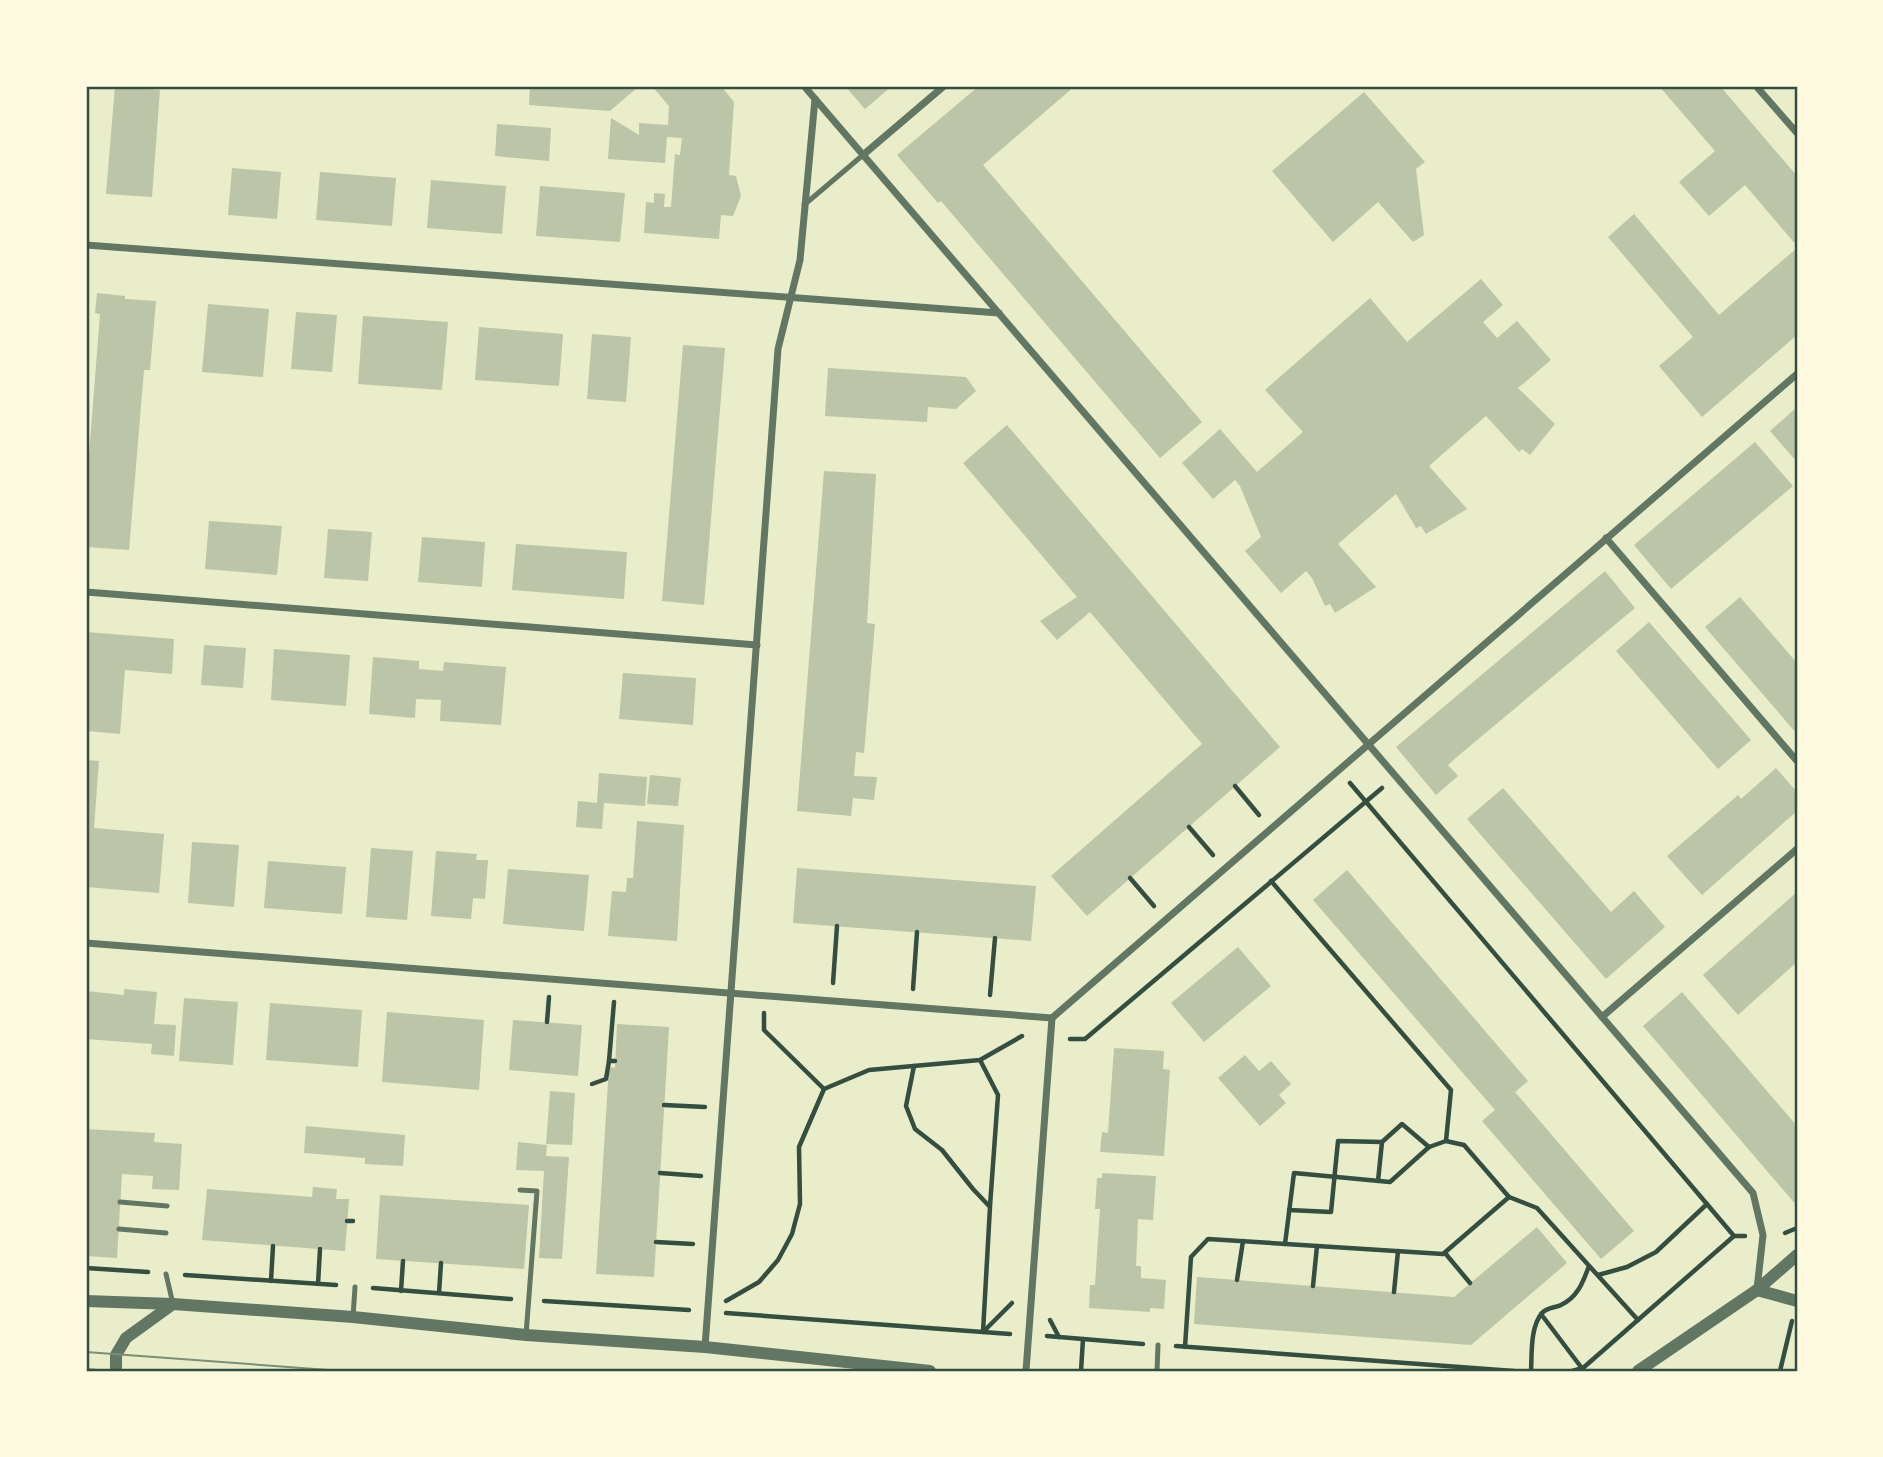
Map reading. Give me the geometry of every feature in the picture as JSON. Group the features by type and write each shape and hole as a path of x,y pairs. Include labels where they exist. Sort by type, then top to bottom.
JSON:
{"street":[{"path":"804,86 1753,1193 1763,1235 1757,1290"},
{"path":"863,155 944,86"},
{"path":"1756,86 1797,133"},
{"path":"705,1347 778,349 800,260 815,99"},
{"path":"86,245 999,313"},
{"path":"86,943 1052,1018 1797,374"},
{"path":"1606,538 1797,761"},
{"path":"86,592 757,645"},
{"path":"1602,1017 1797,849"},
{"path":"1026,1371 1052,1018"},
{"path":"1639,1371 1757,1290 1797,1255"},
{"path":"1757,1290 1796,1306"},
{"path":"86,1301 173,1304 353,1317 526,1335 705,1347 930,1371"},
{"path":"116,1371 116,1355 126,1338 173,1304"}],"lane":[{"path":"804,205 863,155"},
{"path":"520,1190 537,1191 526,1335"},
{"path":"120,1202 167,1206"},
{"path":"119,1229 166,1233"},
{"path":"166,1274 173,1304"},
{"path":"353,1317 355,1287"},
{"path":"1157,1371 1158,1345"}],"path":[{"path":"1339,769 1734,1236 1583,1370 1572,1371"},
{"path":"1051,1039 1085,1039 1395,776"},
{"path":"1235,786 1271,828"},
{"path":"1189,827 1225,869"},
{"path":"1130,878 1166,919"},
{"path":"1271,881 1451,1090 1446,1141"},
{"path":"831,1001 837,926"},
{"path":"911,1007 917,932"},
{"path":"989,1013 995,938"},
{"path":"592,1084 606,1079 612,1061 616,984"},
{"path":"764,996 764,1030 824,1089"},
{"path":"707,1311 759,1282 778,1259 792,1234 800,1204 799,1147 824,1089 869,1070 980,1060 1052,1018"},
{"path":"980,1060 998,1095 983,1332"},
{"path":"914,1066 906,1106 915,1129 942,1150 990,1206"},
{"path":"664,1105 722,1108"},
{"path":"1378,1181 1382,1142 1402,1124 1429,1147"},
{"path":"1289,1210 1331,1212 1338,1141 1382,1142"},
{"path":"1284,1244 1294,1173 1390,1182 1429,1147 1446,1141 1464,1145 1509,1197 1537,1208 1638,1320"},
{"path":"660,1173 717,1177"},
{"path":"1185,1347 1191,1257 1208,1238 1445,1253 1509,1197"},
{"path":"1598,1275 1627,1267 1656,1252 1707,1203"},
{"path":"1781,1235 1797,1228"},
{"path":"656,1241 712,1245"},
{"path":"1237,1280 1243,1241"},
{"path":"1313,1286 1317,1245"},
{"path":"271,1281 274,1246"},
{"path":"318,1284 320,1249"},
{"path":"1394,1292 1398,1251"},
{"path":"1445,1253 1469,1283"},
{"path":"401,1291 403,1261"},
{"path":"439,1293 441,1263"},
{"path":"1531,1371 1536,1324 1541,1314 1546,1309 1571,1299 1582,1287 1589,1265"},
{"path":"86,1268 1514,1371"},
{"path":"983,1332 1032,1284"},
{"path":"1780,1371 1796,1306"},
{"path":"1541,1314 1583,1370"},
{"path":"1081,1371 1083,1339"}],"building":[{"path":"115,86 160,90 152,197 106,194"},
{"path":"530,86 639,86 610,111 529,105"},
{"path":"652,86 721,86 734,102 729,175 736,176 741,196 733,216 721,215 719,239 644,233 646,202 654,203 654,193 665,194 664,207 671,207 675,154 680,155 682,138 667,137 665,163 608,159 611,118 639,135 639,123 668,125 669,106"},
{"path":"845,86 892,86 865,109"},
{"path":"979,86 1075,86 983,165 1202,422 1160,458 941,201 938,203 897,155"},
{"path":"1659,86 1720,86 1797,176 1797,246 1745,185 1709,216 1679,182 1715,151"},
{"path":"1364,92 1425,162 1416,169 1424,235 1413,242 1378,202 1333,242 1272,171"},
{"path":"497,124 551,128 549,161 495,156"},
{"path":"232,168 281,172 277,219 228,215"},
{"path":"320,172 396,178 392,226 316,220"},
{"path":"431,180 506,186 502,234 427,228"},
{"path":"540,186 625,193 620,242 536,236"},
{"path":"1634,214 1719,315 1797,248 1797,335 1702,417 1659,366 1693,337 1608,237"},
{"path":"1481,279 1503,305 1483,322 1497,338 1517,321 1551,360 1518,388 1555,424 1530,455 1522,449 1519,452 1486,416 1429,466 1467,509 1426,534 1421,526 1416,528 1396,494 1338,544 1376,587 1335,613 1330,604 1325,606 1306,571 1281,593 1245,551 1261,537 1240,486 1235,480 1213,499 1182,463 1220,429 1257,472 1303,432 1265,390 1370,298 1407,342"},
{"path":"97,293 125,296 125,299 156,301 150,370 144,370 129,550 86,547 86,493 100,314 95,313"},
{"path":"208,304 269,309 263,377 202,372"},
{"path":"296,312 337,315 332,372 291,369"},
{"path":"363,316 448,322 442,390 358,384"},
{"path":"479,327 563,334 559,386 475,380"},
{"path":"592,334 631,337 626,402 587,399"},
{"path":"683,345 725,348 704,605 662,601"},
{"path":"828,368 966,377 976,391 956,409 928,407 927,422 825,416"},
{"path":"1797,407 1797,462 1770,431"},
{"path":"1007,425 1280,747 1087,916 1051,876 1202,744 1090,612 1057,640 1040,621 1077,597 963,463"},
{"path":"1755,442 1793,486 1671,589 1634,545"},
{"path":"824,471 876,474 867,623 875,624 864,753 856,752 854,776 877,777 874,800 853,798 851,816 797,811"},
{"path":"209,521 282,526 277,575 205,569"},
{"path":"328,529 372,532 368,581 324,578"},
{"path":"422,537 485,542 482,587 418,582"},
{"path":"516,544 627,552 624,599 512,590"},
{"path":"1605,571 1635,608 1448,765 1458,776 1436,795 1396,747"},
{"path":"1740,597 1797,663 1797,734 1705,627"},
{"path":"1649,622 1751,740 1718,769 1616,651"},
{"path":"86,632 174,639 172,674 125,670 120,734 86,731"},
{"path":"204,645 246,648 243,688 201,685"},
{"path":"274,649 350,655 346,706 271,700"},
{"path":"373,657 419,661 419,669 443,671 444,662 506,667 501,725 440,721 441,700 416,699 415,718 369,714"},
{"path":"623,673 696,678 693,725 619,719"},
{"path":"86,760 99,761 94,828 164,834 159,893 86,887"},
{"path":"1776,768 1797,792 1797,811 1702,895 1667,856 1738,795 1741,799"},
{"path":"599,773 647,777 645,806 604,803 602,829 576,827 578,801 597,803"},
{"path":"650,775 681,778 678,806 647,804"},
{"path":"1503,788 1611,912 1634,891 1665,927 1606,979 1467,819"},
{"path":"637,821 684,825 677,941 608,936 612,891 626,892 627,878 633,878"},
{"path":"192,842 239,845 234,907 188,903"},
{"path":"371,848 413,851 407,920 366,917"},
{"path":"436,851 477,854 476,860 488,860 485,899 473,898 471,919 431,916"},
{"path":"268,861 346,867 342,914 264,908"},
{"path":"797,868 1036,886 1031,941 793,923"},
{"path":"508,869 589,875 584,931 503,924"},
{"path":"1347,870 1528,1081 1515,1092 1634,1231 1601,1259 1482,1121 1495,1110 1313,900"},
{"path":"1797,892 1797,962 1738,1015 1703,975"},
{"path":"1238,947 1271,986 1204,1042 1171,1003"},
{"path":"124,989 157,992 154,1024 176,1025 174,1056 151,1054 152,1044 86,1039 86,991 124,995"},
{"path":"1682,992 1797,1126 1797,1206 1643,1026"},
{"path":"184,998 238,1002 233,1065 179,1061"},
{"path":"270,1003 362,1010 358,1067 266,1060"},
{"path":"387,1012 484,1020 479,1090 382,1082"},
{"path":"513,1020 582,1025 578,1076 509,1070"},
{"path":"617,1024 669,1027 654,1277 596,1274 609,1067 615,1068"},
{"path":"1114,1048 1164,1051 1163,1069 1170,1070 1164,1156 1100,1152 1102,1132 1108,1133"},
{"path":"1245,1055 1259,1071 1271,1061 1291,1084 1279,1095 1286,1103 1260,1126 1218,1078"},
{"path":"550,1091 575,1093 572,1145 546,1144"},
{"path":"306,1126 405,1135 403,1166 365,1164 365,1158 304,1153"},
{"path":"86,1129 155,1133 154,1142 182,1144 179,1190 152,1189 153,1176 122,1174 117,1258 86,1256"},
{"path":"518,1142 547,1145 546,1156 569,1157 562,1259 539,1258 544,1171 516,1170"},
{"path":"1102,1173 1156,1176 1153,1220 1138,1219 1136,1266 1141,1266 1141,1278 1166,1280 1164,1309 1150,1308 1150,1312 1089,1308 1090,1285 1095,1285 1100,1209 1095,1209 1097,1178 1102,1178"},
{"path":"313,1187 337,1189 336,1199 349,1199 345,1251 202,1240 207,1189 312,1197"},
{"path":"380,1195 529,1205 524,1269 376,1259"},
{"path":"1537,1227 1567,1263 1471,1345 1194,1324 1197,1277 1454,1297"}],"tram line":[{"path":"86,1352 342,1371"},
{"path":"86,1369 109,1371"}]}
